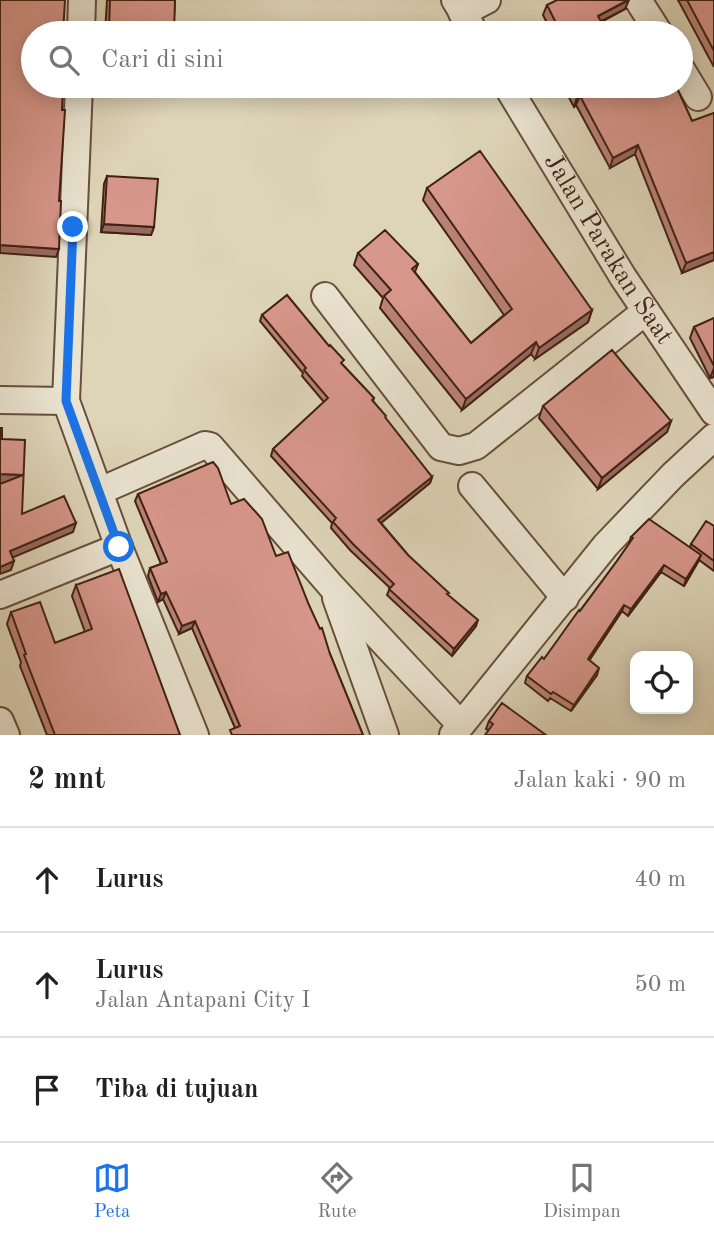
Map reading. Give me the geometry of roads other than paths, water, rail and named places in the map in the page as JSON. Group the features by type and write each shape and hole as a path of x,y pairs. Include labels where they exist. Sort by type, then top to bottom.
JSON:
{"street":[{"path":"81,21 82,0"},
{"path":"464,15 487,0"},
{"path":"638,0 651,21"},
{"path":"693,88 698,97"},
{"path":"79,98 66,401 119,547 195,735"},
{"name":"Jalan Parakan Saat","path":"514,98 646,311 714,412"},
{"path":"325,296 442,447 459,452 476,446 646,311"},
{"path":"0,400 66,401"},
{"path":"100,491 205,445 209,446 457,730 606,545 673,475 714,438"},
{"path":"472,486 565,598"},
{"path":"0,595 119,547"},
{"path":"332,587 385,735"},
{"path":"0,721 5,735"}]}
